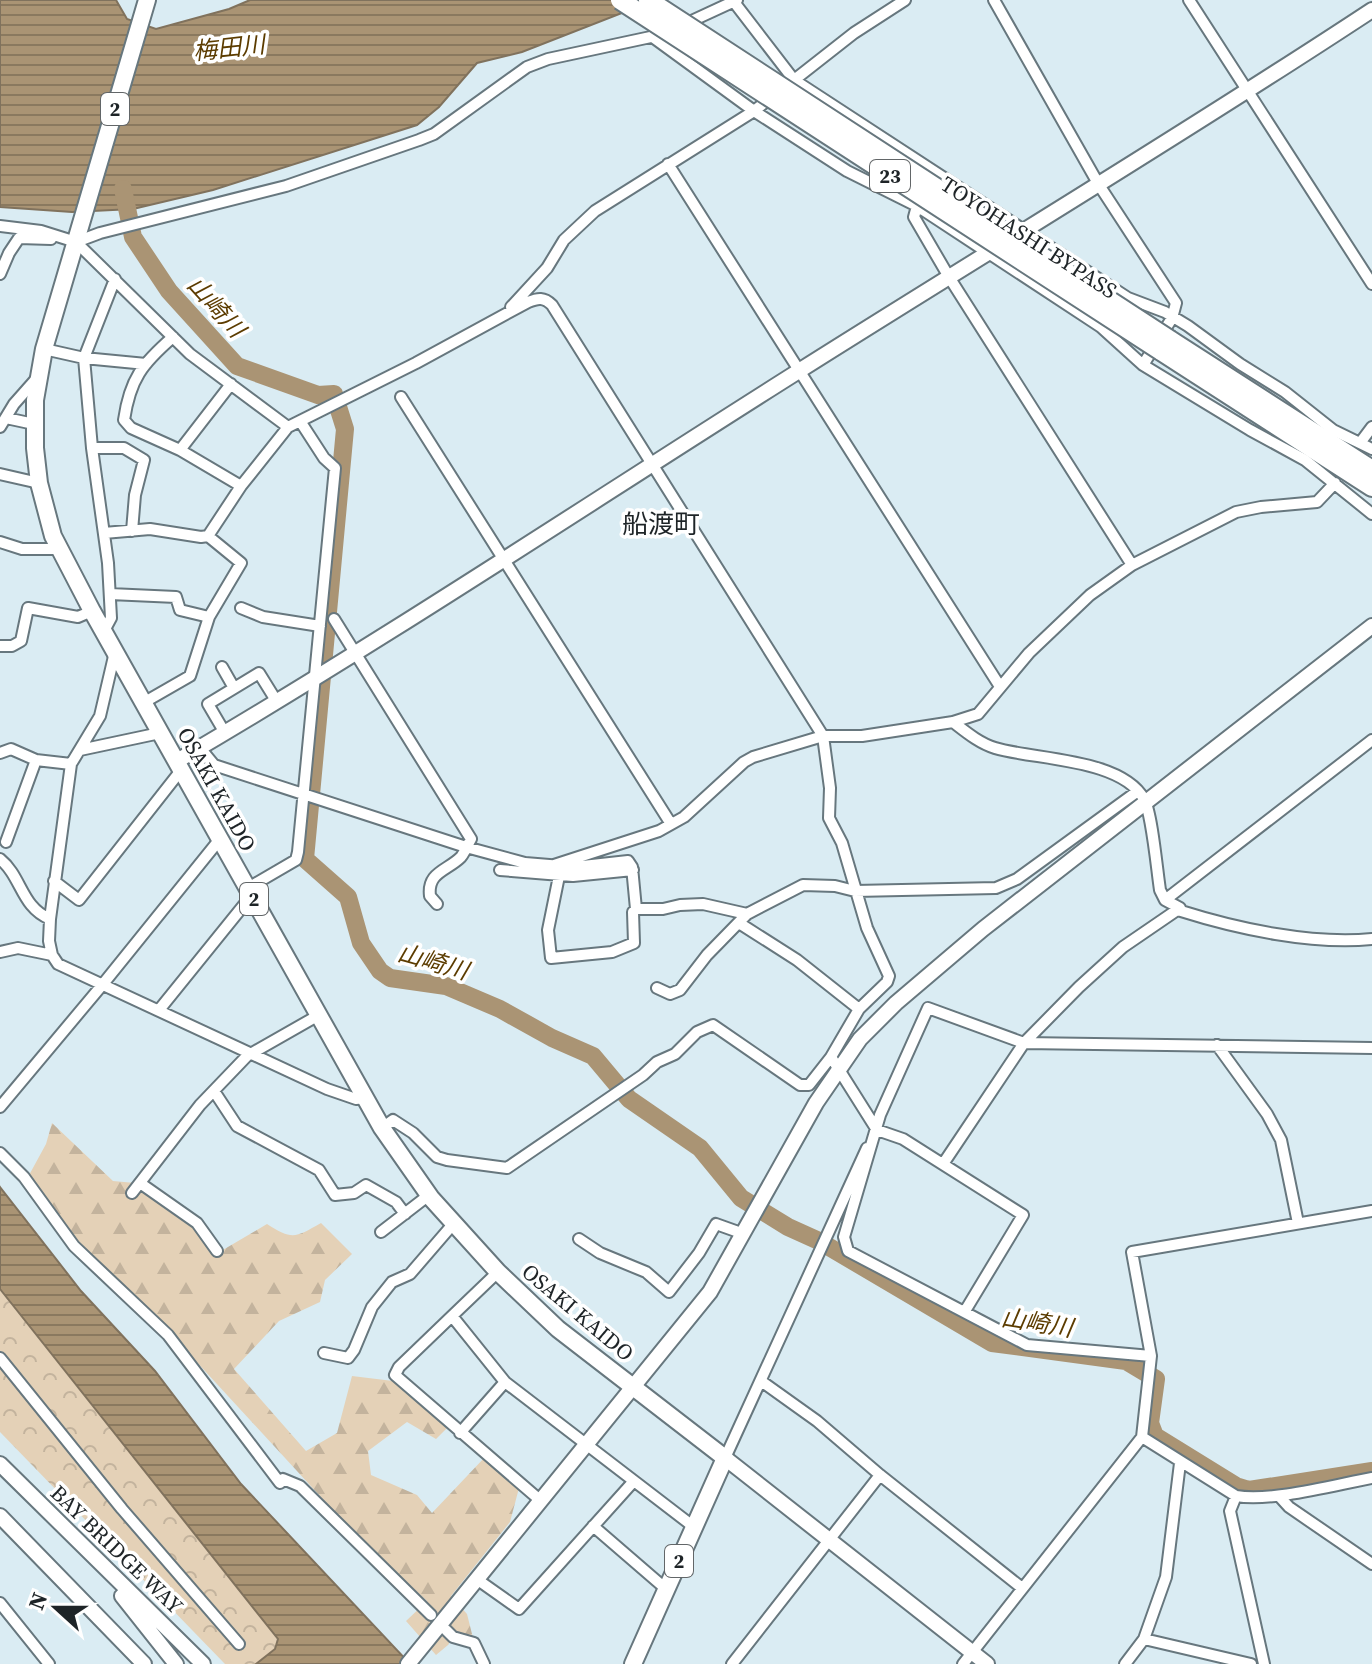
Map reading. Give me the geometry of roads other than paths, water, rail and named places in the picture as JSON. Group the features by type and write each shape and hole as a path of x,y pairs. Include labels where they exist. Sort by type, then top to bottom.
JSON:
{"highway":[{"name":"TOYOHASHI BYPASS","path":"620,0 1166,346 1372,470"},
{"name":"TOYOHASHI BYPASS","path":"648,0 1372,487"}],"main road":[{"name":"OSAKI KAIDO","path":"147,0 82,218 72,241 37,378 34,424 39,483 58,549 382,1128 429,1195 498,1272 558,1329 725,1458"},
{"name":"2","path":"633,1664 725,1458"}],"street":[{"path":"501,317 531,288 578,226 595,211 754,111 854,33 905,0"},
{"path":"994,0 1099,185 1176,303 1172,318 1143,365"},
{"path":"1189,0 1372,284"},
{"path":"0,274 19,238 72,241 286,186 434,134 527,67 548,59 654,38 735,1 794,80 1128,298 1165,312 1188,326 1285,392 1333,430 1372,449"},
{"path":"54,881 79,900 179,765 200,748 503,560 987,252 1247,92 1372,10"},
{"path":"654,38 754,111 847,171 917,206 1101,327 1143,365 1305,460 1372,514"},
{"path":"668,164 999,685"},
{"path":"917,206 914,217 949,277 1132,565"},
{"path":"0,226 41,231 72,241 190,354 288,427"},
{"path":"104,631 111,618 110,594 84,358 115,279"},
{"path":"208,536 241,486 288,427 537,299 546,300 823,736 830,788 829,818 842,843 867,928 889,976 887,982 859,1009 816,1103 710,1292 408,1664"},
{"path":"173,337 135,377 128,394 124,420 131,428 180,450 241,486"},
{"path":"44,349 84,358 146,364"},
{"path":"34,424 3,422 37,378"},
{"path":"180,450 231,384"},
{"path":"401,397 671,824"},
{"path":"159,1010 250,891 296,860 307,795 320,674 320,626 335,468 324,458 300,421"},
{"path":"1360,443 1372,427"},
{"path":"124,448 131,428"},
{"path":"92,448 124,448 144,460 135,495 132,531"},
{"path":"0,474 39,483"},
{"path":"554,865 659,831 684,817 748,759 823,736 862,736 953,722 978,714 999,685 1029,653 1090,595 1132,565 1236,512 1317,502 1335,483"},
{"path":"104,533 150,529 208,536 241,563 209,617 190,676 143,703"},
{"path":"0,542 22,549 58,549"},
{"path":"110,594 176,597 180,610 209,617"},
{"path":"0,646 12,646 21,641 28,608 78,617 92,611"},
{"path":"241,608 263,617 320,626"},
{"path":"334,619 471,839 460,857 445,866 431,881 430,896 437,904"},
{"path":"657,988 670,994 680,990 707,955 747,914 803,885 835,886 855,891 983,889 1007,884 1142,796 1372,626"},
{"path":"115,652 105,703 71,764 50,919 52,955 58,964 327,1089 356,1099 366,1098"},
{"path":"222,667 234,688"},
{"path":"225,733 208,704 259,673 277,702"},
{"path":"953,722 994,748 1090,765 1134,786 1142,796 1160,890 1165,900 1181,911 1217,922 1325,941 1372,939"},
{"path":"80,750 160,733"},
{"path":"1165,900 1372,740"},
{"path":"200,748 214,765 466,847 525,863 583,866 628,861 633,870 636,909 633,912 634,943 612,952 551,958 548,930 559,876"},
{"path":"0,753 11,749 36,760 71,764"},
{"path":"6,842 36,760"},
{"path":"382,1128 393,1120 413,1133 437,1157 507,1168 657,1062 675,1054 697,1032 713,1025 800,1085 809,1085 896,1003 1142,796"},
{"path":"0,1107 220,839"},
{"path":"0,859 15,874 16,883 26,901 38,914 50,919"},
{"path":"500,870 559,876 633,870"},
{"path":"636,909 703,904 747,914"},
{"path":"943,1164 1024,1043 1123,947 1180,908"},
{"path":"739,923 797,960 859,1009"},
{"path":"0,952 18,948 52,955"},
{"path":"1151,1356 1027,1345 848,1251 844,1237 880,1115 928,1008 1024,1043 1372,1048"},
{"path":"132,1193 214,1091 253,1053 319,1015"},
{"path":"1217,1045 1267,1114 1281,1140 1298,1223"},
{"path":"834,1063 877,1130 903,1139 1023,1215 965,1311"},
{"path":"214,1091 237,1126 319,1170 335,1195 354,1193 366,1185 396,1202 405,1214"},
{"path":"877,1130 725,1458 830,1541 968,1658 987,1664"},
{"path":"0,1153 24,1177 74,1246 168,1335 280,1483 283,1479 300,1486 431,1615"},
{"path":"140,1183 197,1223 217,1251"},
{"path":"381,1232 429,1195"},
{"path":"968,1658 1142,1437 1151,1356 1132,1252 1372,1211"},
{"path":"324,1353 348,1358 372,1307 392,1282 410,1274 454,1223"},
{"path":"579,1239 600,1253 646,1272 669,1292 699,1253 716,1224 744,1234"},
{"path":"498,1272 399,1367 395,1375 541,1501"},
{"path":"452,1316 505,1382 694,1527"},
{"path":"0,1358 122,1509 239,1644"},
{"path":"761,1381 817,1421 1022,1588"},
{"path":"460,1433 505,1382"},
{"path":"1142,1437 1236,1496 1279,1496 1372,1478"},
{"path":"1125,1664 1144,1639 1166,1577 1180,1463"},
{"name":"BAY BRIDGE WAY","path":"0,1464 203,1664"},
{"path":"732,1664 880,1475"},
{"path":"478,1580 519,1609 633,1482"},
{"path":"1236,1496 1230,1511 1264,1664"},
{"path":"1279,1496 1289,1507 1372,1564"},
{"path":"0,1516 144,1664"},
{"path":"593,1526 666,1589"},
{"path":"96,1560 176,1664"},
{"path":"0,1603 49,1664"},
{"path":"446,1630 453,1637 474,1643 484,1664"},
{"path":"1144,1639 1251,1664"}],"water":[{"name":"梅田川","path":"0,0 116,0 127,19 156,29 229,9 250,0 655,0 522,52 477,63 439,107 417,125 213,190 133,209 72,212 0,207"},
{"path":"0,1187 81,1291 155,1371 241,1484 410,1664 256,1664 275,1649 278,1639 0,1289"}],"waterway":[{"name":"山崎川","path":"123,189 133,237 169,291 237,366 318,395 334,394 345,429 305,859 348,897 361,943 380,971 390,978 446,986 500,1009 552,1038 593,1056 629,1099 700,1148 741,1198 992,1343 1126,1361 1156,1379 1150,1423 1155,1436 1236,1486 1249,1490 1372,1471"}],"district":[{"name":"船渡町","path":"661,524"}]}
